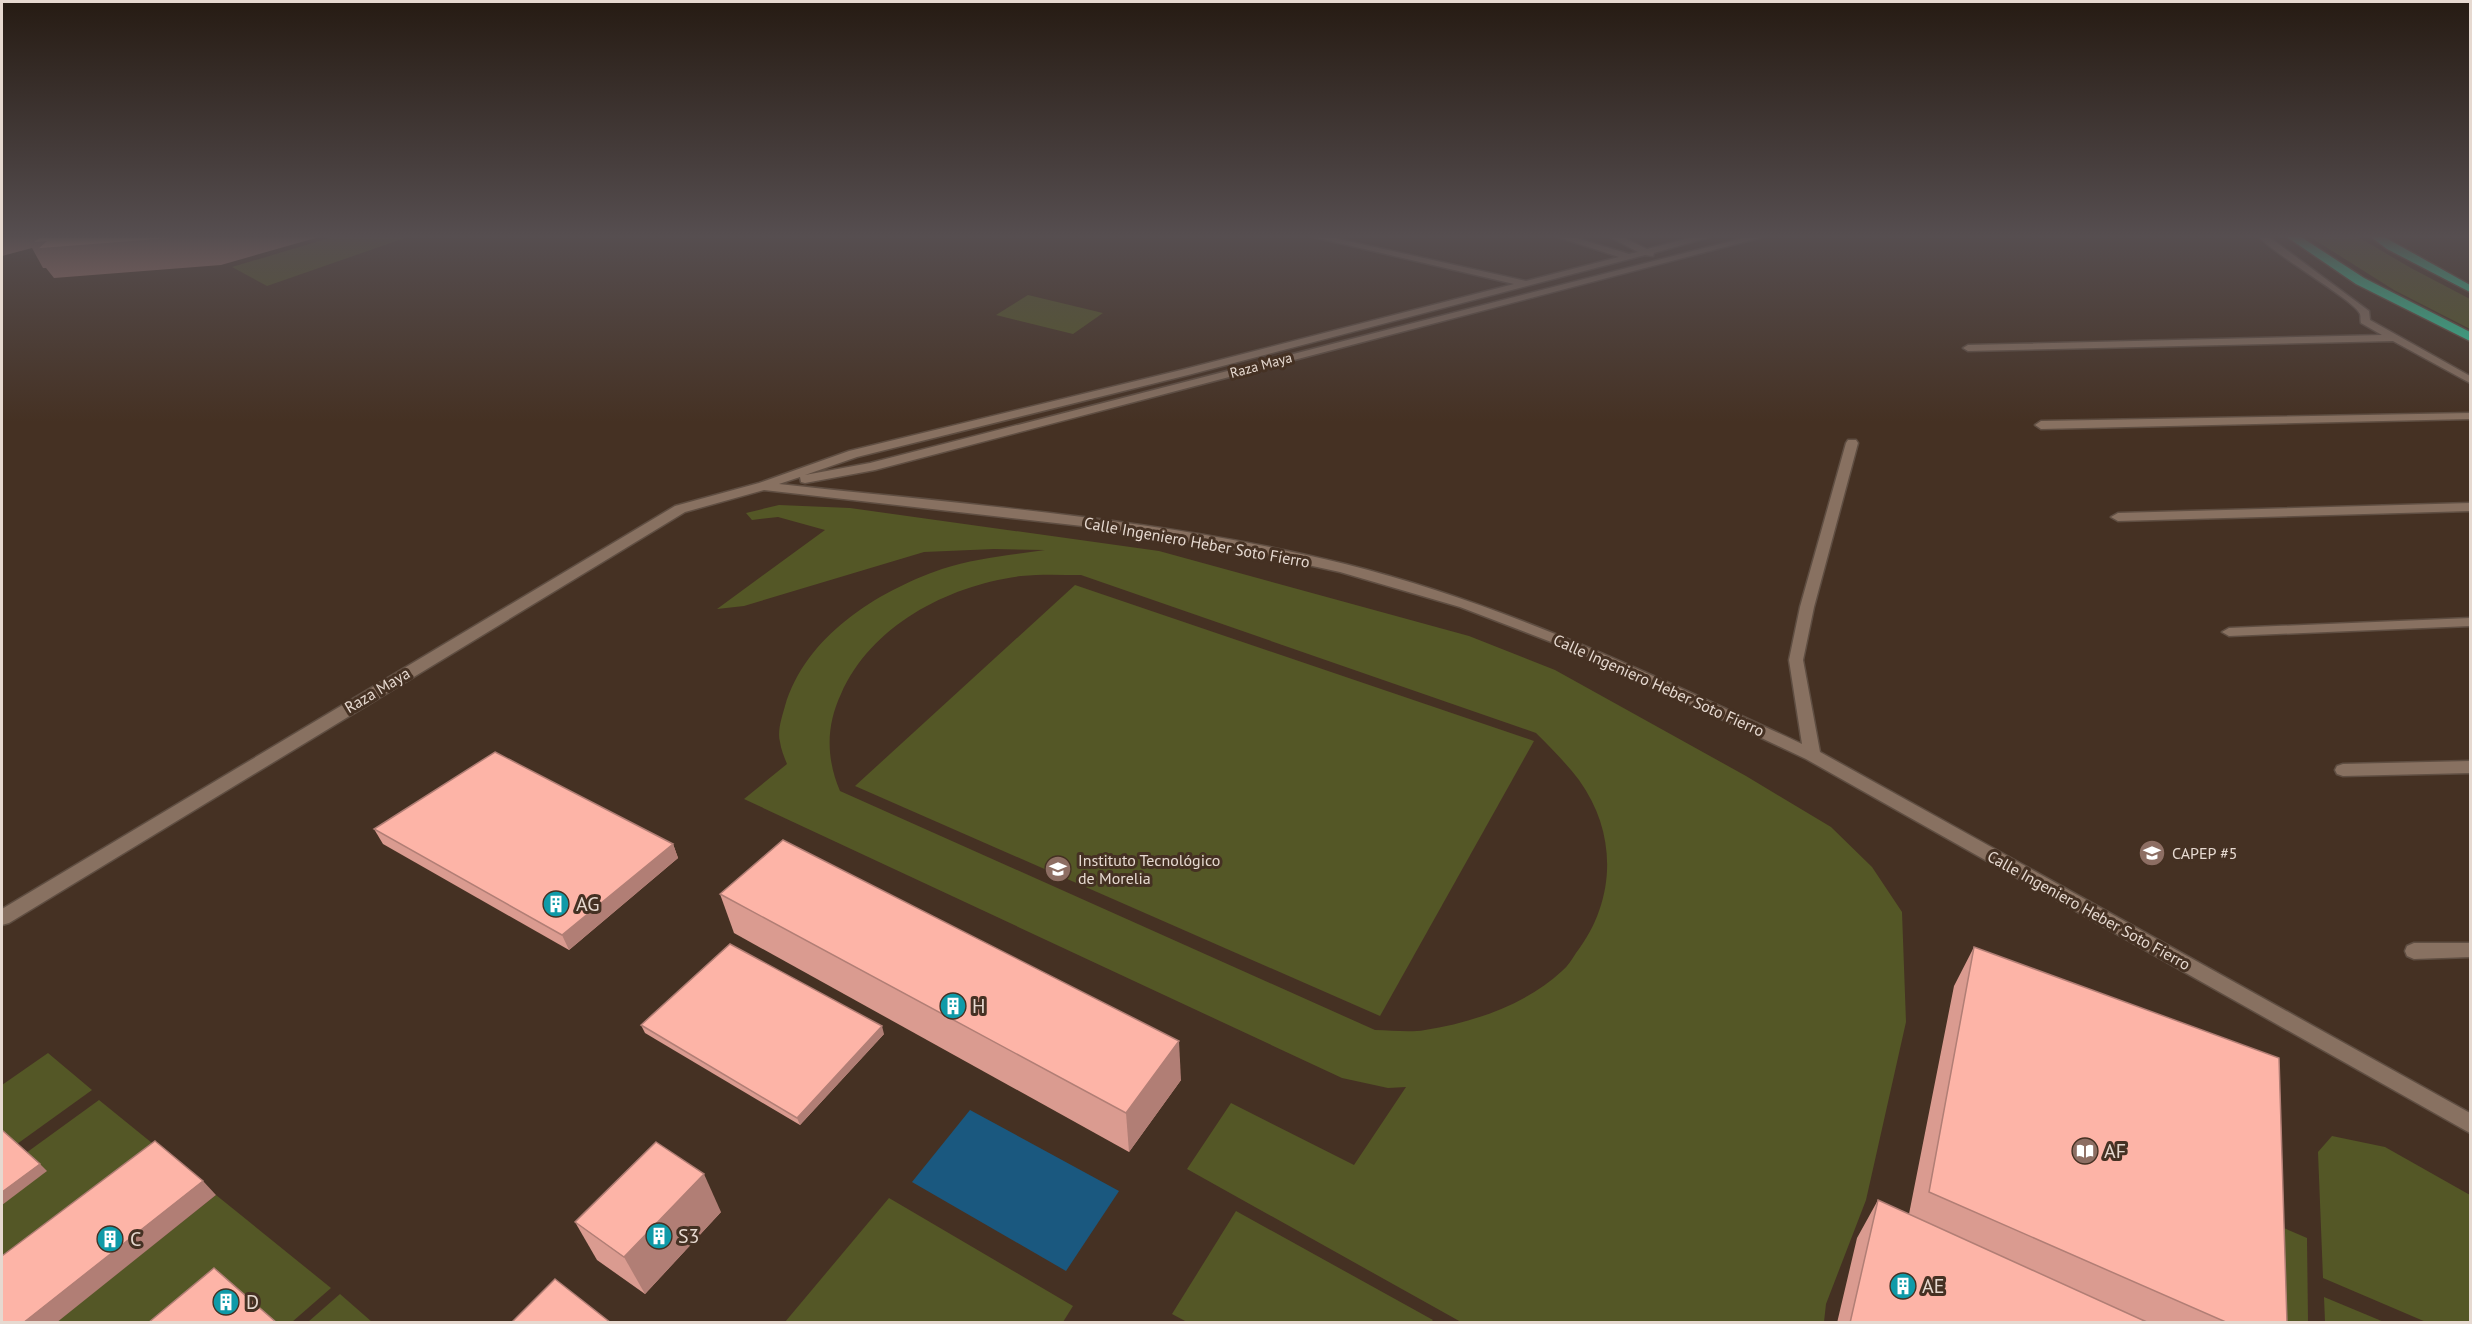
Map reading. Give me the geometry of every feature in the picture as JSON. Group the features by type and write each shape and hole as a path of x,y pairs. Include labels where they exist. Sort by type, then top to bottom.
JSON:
{"highway":[{"path":"2394,299 2470,338"}],"street":[{"name":"Raza Maya","path":"2,918 680,509 763,486 853,454 1173,376 1470,299"},
{"name":"Raza Maya","path":"763,486 871,467 1520,299"},
{"path":"2349,299 2364,313 2365,321 2470,380"},
{"path":"1968,348 2392,338"},
{"path":"2041,425 2470,416"},
{"path":"1812,754 1796,660 1852,443"},
{"name":"Calle Ingeniero Heber Soto Fierro","path":"763,486 1109,525 1225,543 1343,568 1465,604 1590,652 1812,754 2470,1124"},
{"path":"2118,517 2470,507"},
{"path":"2229,632 2470,621"},
{"path":"2343,770 2470,767"},
{"path":"2414,951 2470,950"}],"green space":[{"path":"1022,299 1044,299 1103,313 1073,334 996,315"},
{"path":"2411,299 2470,299 2470,329"},
{"path":"779,505 850,508 1159,551 1469,636 1555,670 1746,776 1831,827 1872,867 1902,912 1906,1022 1866,1200 1826,1304 1824,1322 1461,1322 1187,1169 1231,1103 1354,1165 1406,1087 1388,1088 1342,1078 744,799 787,764 780,745 779,729 795,681 809,658 847,620 893,590 942,569 980,559 1045,550 994,549 924,552 744,606 717,609 825,530 778,517 752,520 746,513","holes":["1044,575 1081,575 1536,733 1579,780 1601,822 1606,845 1607,867 1605,890 1599,912 1589,933 1568,965 1548,983 1516,1002 1480,1017 1443,1027 1413,1031 1375,1030 840,791 830,754 830,730 841,694 854,669 892,629 915,612 967,589 1021,576"]},
{"path":"1075,585 1534,741 1380,1016 855,786"},
{"path":"48,1053 92,1090 17,1144 2,1131 2,1085"},
{"path":"99,1100 168,1156 2,1282 2,1205 26,1153"},
{"path":"2332,1136 2385,1147 2470,1195 2470,1322 2426,1322 2323,1278 2318,1152"},
{"path":"216,1195 331,1288 292,1322 56,1322"},
{"path":"889,1198 1073,1306 1063,1322 785,1322"},
{"path":"1236,1211 1433,1320 1431,1322 1187,1322 1172,1314"},
{"path":"2249,1213 2307,1238 2308,1322 2250,1322"},
{"path":"340,1294 372,1322 308,1322"},
{"path":"2324,1297 2384,1322 2325,1322"}],"water":[{"path":"970,1110 1119,1191 1066,1271 912,1182"}],"building":[{"name":"AG","path":"495,752 673,844 562,935 374,829"},
{"path":"783,840 1179,1041 1126,1113 720,894"},
{"path":"730,944 882,1026 797,1118 641,1025"},
{"name":"AF","path":"1974,947 2279,1058 2287,1323 2228,1323 1929,1192"},
{"path":"2,1130 40,1164 2,1192"},
{"name":"C","path":"155,1141 203,1181 23,1323 2,1323 2,1256"},
{"path":"656,1142 704,1174 624,1257 575,1222"},
{"path":"1878,1200 2149,1323 1850,1323"},
{"path":"214,1268 277,1323 148,1323"},
{"path":"555,1279 611,1323 511,1323"}],"place":[{"name":"CAPEP #5","path":"2152,853"},
{"name":"Instituto Tecnológico de Morelia","path":"1058,869"},
{"name":"AG","path":"556,904"},
{"name":"H","path":"953,1006"},
{"name":"AF","path":"2085,1151"},
{"name":"S3","path":"659,1236"},
{"name":"C","path":"110,1239"},
{"name":"AE","path":"1903,1286"},
{"name":"D","path":"226,1302"}]}
